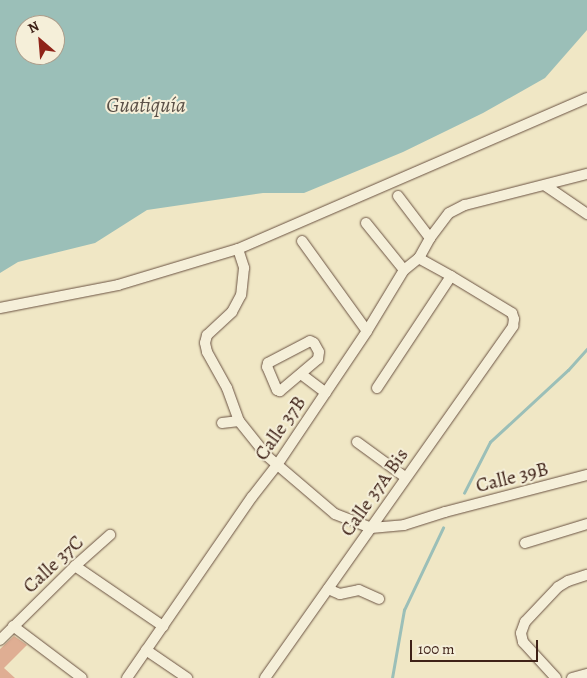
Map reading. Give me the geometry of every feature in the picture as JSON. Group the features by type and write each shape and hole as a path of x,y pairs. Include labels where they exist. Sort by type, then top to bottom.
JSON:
{"street":[{"path":"0,308 118,285 238,249 587,98"},
{"path":"546,186 587,174"},
{"path":"546,186 587,214"},
{"name":"Calle 37B","path":"128,678 326,393 367,332 404,270 419,258 430,238 449,213 465,205 546,186"},
{"path":"398,196 430,238"},
{"path":"366,223 404,270"},
{"path":"302,241 367,332"},
{"path":"238,249 244,268 241,294 232,312 207,336 205,343 207,352 227,388 239,421 277,465 335,514 371,528"},
{"path":"377,388 451,276 419,258"},
{"name":"Calle 37A Bis","path":"265,678 512,326 514,319 512,313 451,276"},
{"path":"312,341 320,356 301,374 280,391 275,388 267,367 271,360 312,341"},
{"path":"301,374 326,393"},
{"path":"222,423 239,421"},
{"path":"356,442 405,477"},
{"name":"Calle 39B","path":"371,528 404,525 445,512 587,475"},
{"path":"525,542 587,524"},
{"name":"Calle 37C","path":"0,640 75,566 110,536"},
{"path":"75,566 163,626"},
{"path":"556,678 523,642 521,633 525,622 558,587 568,581 587,575"},
{"path":"328,589 340,594 359,590 378,599"},
{"path":"13,626 82,678"},
{"path":"146,650 187,678"}],"water":[{"name":"Guatiquía","path":"0,0 587,0 587,30 545,78 483,113 403,152 304,193 263,193 147,210 95,243 18,262 0,273"}],"building":[{"path":"14,636 27,645 4,668 15,678 0,678 0,649"}],"waterway":[{"path":"464,493 490,442 568,370 587,349"},
{"path":"392,678 404,610 443,528"}]}
